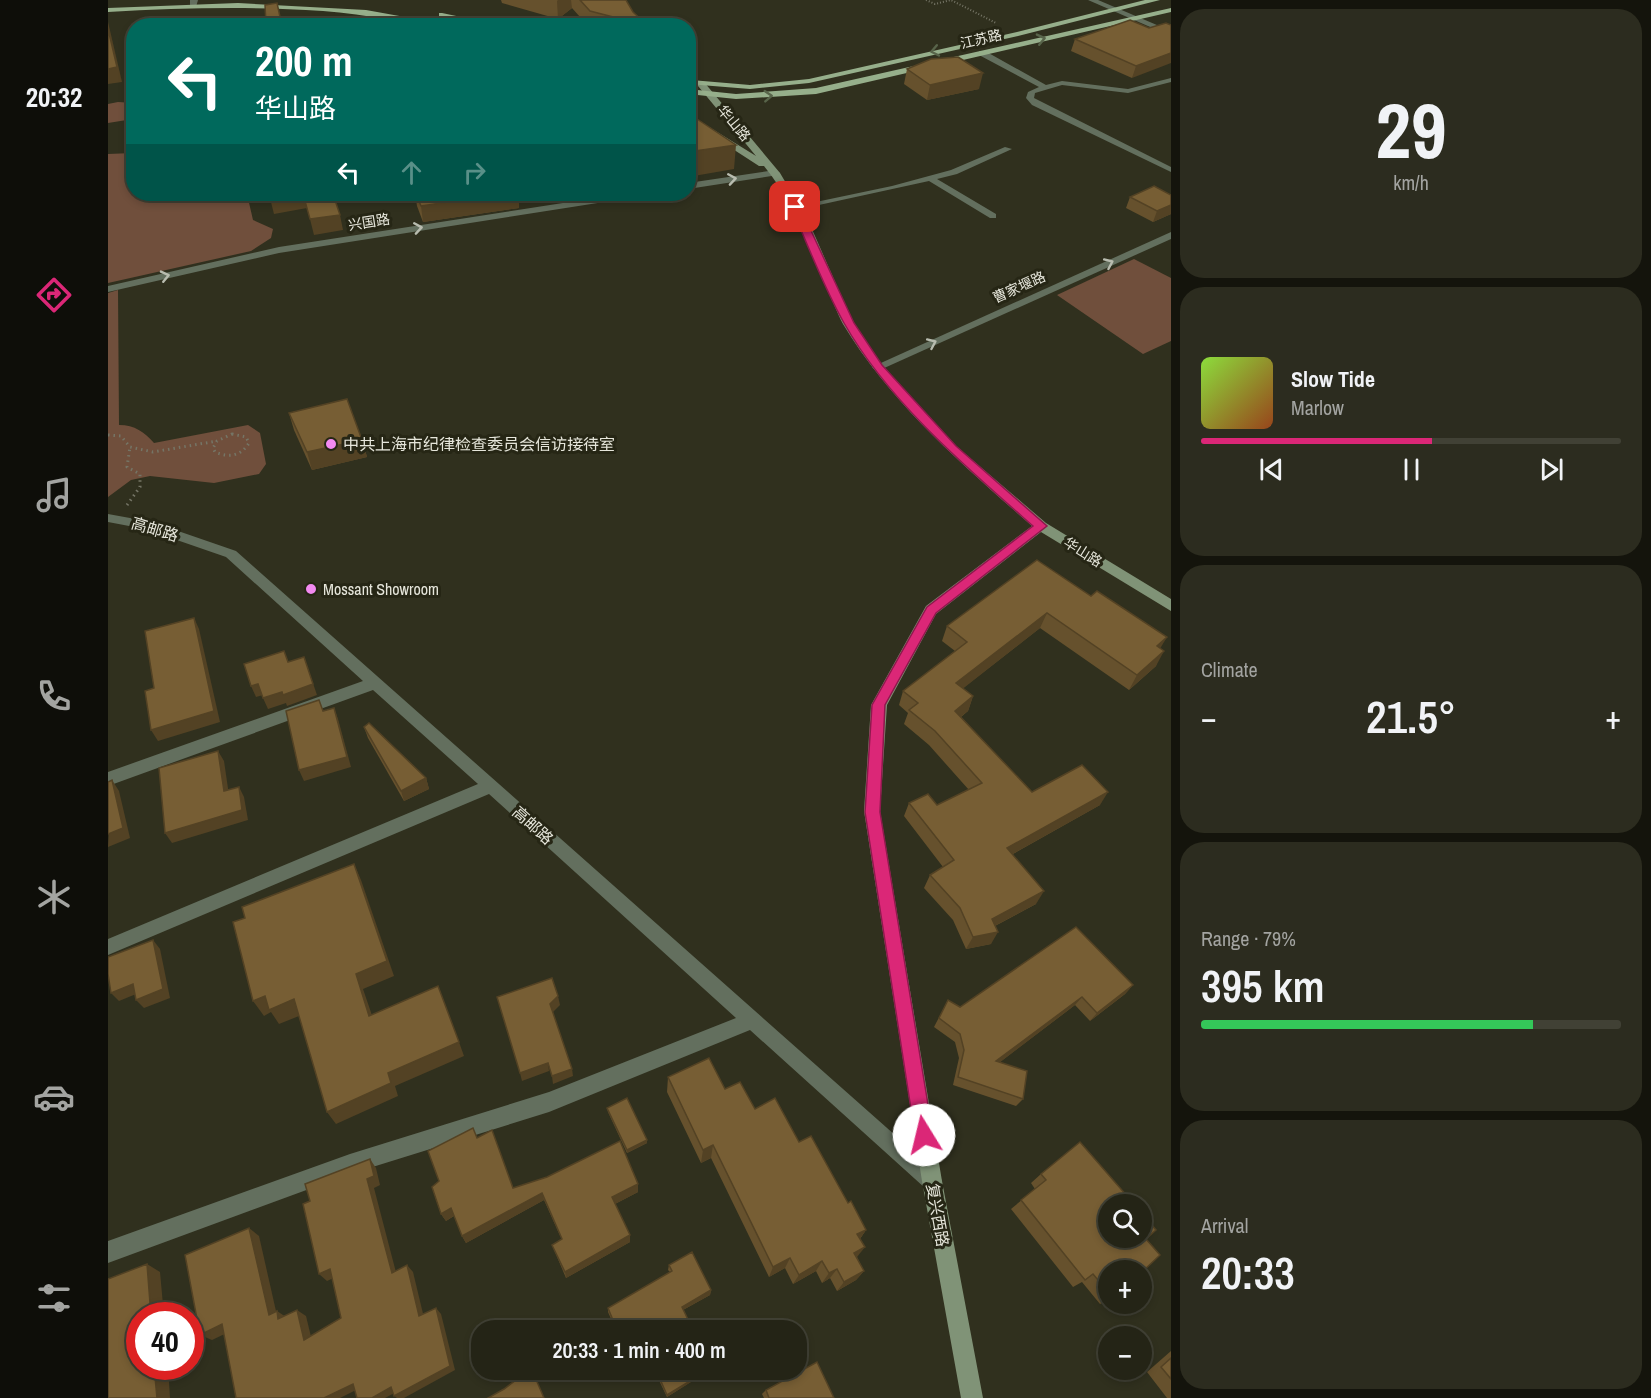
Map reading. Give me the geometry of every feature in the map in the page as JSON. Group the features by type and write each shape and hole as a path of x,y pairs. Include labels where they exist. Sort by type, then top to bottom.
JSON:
{"main road":[{"path":"108,2 142,0"},
{"name":"江苏路","path":"701,84 750,87 809,81 1156,0"},
{"path":"108,10 194,2 278,4 339,8 417,18"},
{"path":"398,7 418,10"},
{"name":"江苏路","path":"696,93 710,96 768,96 816,91 1171,10"},
{"path":"430,12 460,18"},
{"path":"696,83 701,84"},
{"name":"华山路","path":"701,84 775,172 795,207 849,323 879,367 952,449 1041,526 1171,606"},
{"name":"华山路","path":"696,121 775,172"},
{"name":"复兴西路","path":"972,1398 932,1181 872,812 879,705 931,610 1041,526"}],"street":[{"path":"1092,0 1171,34"},
{"path":"696,185 775,172"},
{"name":"兴国路","path":"108,288 279,250 591,201"},
{"name":"曹家堰路","path":"879,367 1171,235"},
{"name":"高邮路","path":"112,518 147,525 231,554 932,1181"},
{"path":"108,779 375,683"},
{"path":"108,947 490,786"},
{"path":"108,1252 350,1164 549,1102 751,1021"}],"lane":[{"path":"982,52 1044,87"},
{"path":"1171,80 1128,91 1062,82 1032,92 1030,98 1035,103 1171,170"},
{"path":"795,207 893,188 954,172 1008,149"},
{"path":"929,178 993,216"}],"path":[{"path":"926,0 935,4 951,0 1018,34"},
{"path":"574,18 591,15"},
{"path":"108,435 121,436 130,447 153,452 217,441 227,436 237,435 246,437 249,443 241,453 223,456 215,452 213,448 217,441"},
{"path":"112,518 140,487 140,474 127,467 130,447"}],"shaded area":[{"path":"126,103 126,120 108,123 108,104"},
{"path":"126,153 126,201 249,201 253,220 273,229 271,238 251,251 108,283 108,154"},
{"path":"1134,259 1171,278 1171,341 1143,354 1057,295"},
{"path":"118,290 119,425 139,430 154,443 248,425 260,433 266,464 259,474 214,483 150,476 131,480 108,497 108,293"}],"building":[{"path":"580,0 626,0 639,18 617,18 590,11"},
{"path":"277,3 280,18 266,18 265,5"},
{"path":"1130,20 1149,28 1166,23 1171,25 1171,53 1136,66 1075,39"},
{"path":"108,29 117,67 108,69"},
{"path":"958,57 983,73 930,85 907,69 931,59"},
{"path":"696,118 736,145 696,151"},
{"path":"1154,186 1171,195 1171,205 1157,211 1130,197"},
{"path":"305,201 335,201 340,215 310,219"},
{"path":"419,201 455,201 421,206"},
{"path":"347,399 362,440 307,452 289,413"},
{"path":"1037,560 1091,596 1097,591 1167,637 1157,646 1164,651 1137,675 1047,613 956,683 973,696 955,711 1032,792 1082,765 1108,792 1007,848 1044,891 992,919 998,932 973,937 960,908 930,875 954,860 909,803 928,794 937,805 982,783 935,731 909,710 918,703 903,691 967,642 947,626"},
{"path":"194,618 214,711 151,730 145,691 154,688 145,631"},
{"path":"284,651 288,662 304,657 313,684 283,695 282,692 263,698 258,684 251,686 244,664"},
{"path":"319,700 323,711 334,708 347,757 299,770 286,711"},
{"path":"369,723 426,778 401,791 364,727"},
{"path":"218,751 224,791 239,787 242,810 165,833 159,768"},
{"path":"112,780 123,828 108,834 108,782"},
{"path":"354,864 387,961 356,974 369,1016 438,986 459,1042 388,1073 391,1083 327,1112 294,999 269,1010 265,996 253,1001 233,922 245,918 242,907"},
{"path":"1076,927 1133,985 1097,1013 1082,997 996,1061 1027,1071 1023,1099 958,1077 964,1050 960,1034 939,1018 948,1000 960,1007"},
{"path":"153,940 163,989 136,1000 133,984 111,993 108,957"},
{"path":"552,978 558,996 550,1004 572,1069 552,1076 548,1063 520,1073 497,997"},
{"path":"709,1058 725,1089 740,1082 755,1109 775,1098 799,1142 811,1136 848,1203 851,1201 866,1230 857,1234 865,1247 854,1253 864,1271 844,1282 837,1269 829,1273 822,1261 799,1275 790,1258 773,1267 713,1145 703,1150 668,1077"},
{"path":"627,1098 647,1140 627,1150 607,1108"},
{"path":"473,1128 477,1138 492,1130 513,1188 547,1177 620,1141 638,1184 612,1197 630,1235 565,1272 552,1245 562,1239 542,1193 462,1236 451,1208 441,1214 432,1187 439,1181 428,1151"},
{"path":"1080,1142 1125,1194 1098,1194 1098,1248 1152,1248 1152,1246 1160,1255 1152,1263 1152,1260 1098,1260 1098,1280 1093,1274 1085,1280 1021,1200 1046,1180 1041,1174"},
{"path":"370,1159 374,1176 367,1179 392,1273 407,1265 419,1316 436,1308 450,1366 394,1396 391,1387 372,1398 357,1398 353,1384 324,1398 236,1398 222,1324 204,1333 204,1302 194,1302 185,1255 249,1228 269,1315 277,1311 278,1319 297,1310 304,1340 341,1318 330,1269 319,1274 303,1204 310,1201 305,1184"},
{"path":"692,1252 711,1290 682,1307 688,1320 613,1320 608,1308 672,1271 669,1265"},
{"path":"147,1264 150,1302 126,1302 126,1380 155,1380 157,1398 108,1398 108,1279"},
{"path":"1171,1358 1171,1379 1161,1367"},
{"path":"817,1362 834,1398 769,1398 766,1390 784,1380 807,1380 807,1367"},
{"path":"516,1380 536,1380 544,1398 488,1398"},
{"path":"660,1380 692,1380 667,1395"}],"place":[{"name":"中共上海市纪律检查委员会信访接待室","path":"331,444"},
{"name":"Mossant Showroom","path":"311,589"}],"route":[{"path":"795,207 849,323 879,367 952,449 1041,526 931,610 879,705 872,812 924,1135"}]}
